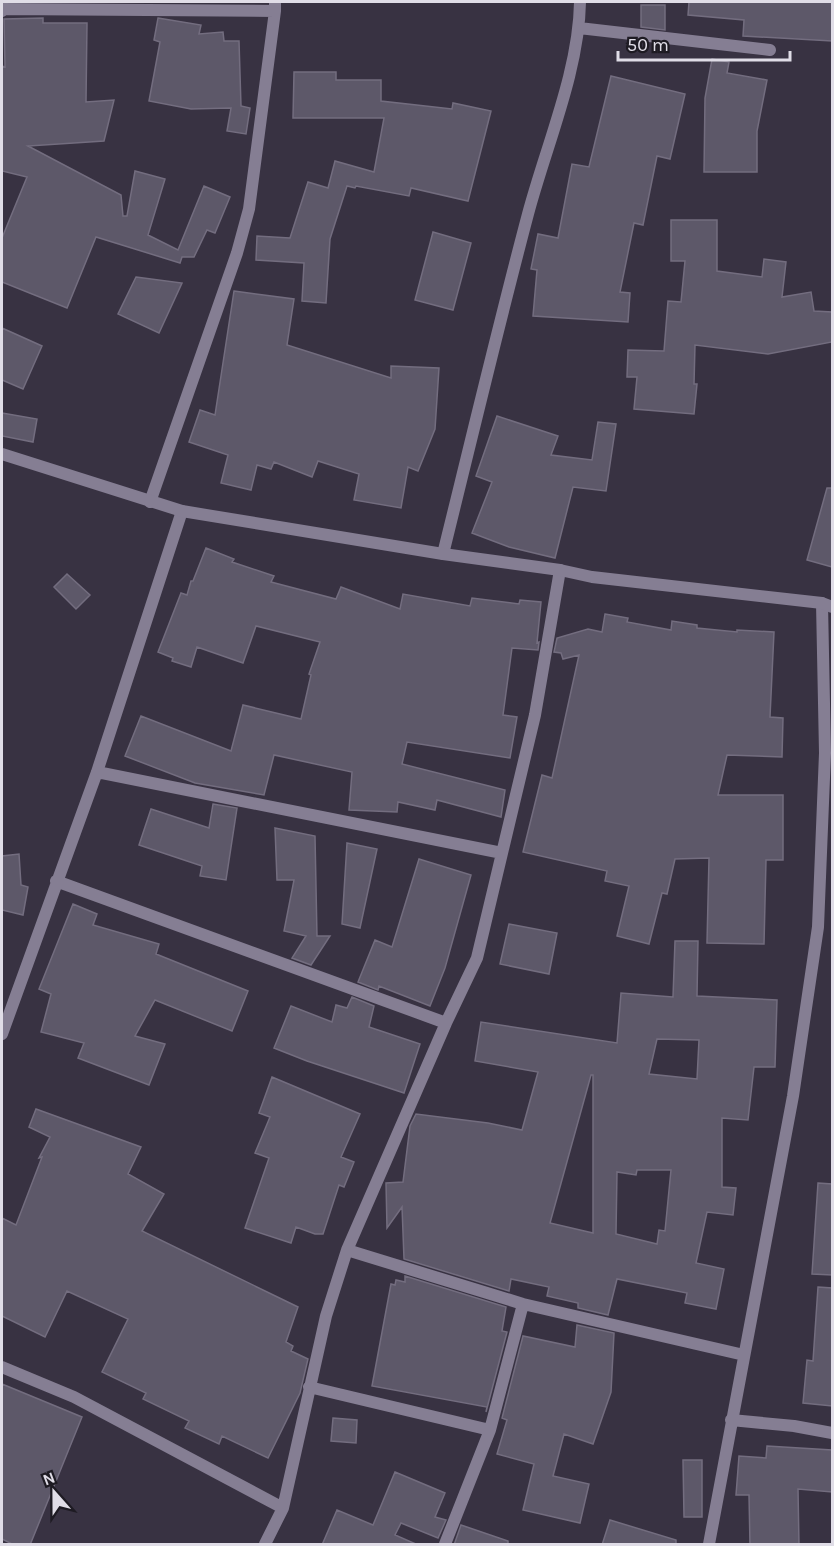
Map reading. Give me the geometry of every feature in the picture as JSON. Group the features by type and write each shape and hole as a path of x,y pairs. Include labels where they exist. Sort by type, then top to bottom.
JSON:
{"street":[{"path":"443,554 528,213 556,123 579,28 580,2"},
{"path":"2,11 3,9 275,6 249,209 237,253 150,502"},
{"path":"579,28 770,50"},
{"path":"2,454 182,511 443,554 561,570 592,577 827,605 825,753 818,927 793,1096 709,1545"},
{"path":"2,1034 97,772 182,511"},
{"path":"265,1545 283,1508 326,1316 347,1250 477,957 535,715 561,570"},
{"path":"97,772 502,853"},
{"path":"56,880 446,1023"},
{"path":"347,1250 523,1304 744,1355"},
{"path":"445,1545 490,1430 523,1304"},
{"path":"2,1367 74,1397 283,1508"},
{"path":"309,1386 490,1430"},
{"path":"731,1420 794,1426 832,1433"}],"building":[{"path":"689,2 832,2 832,41 743,36 744,20 688,15"},
{"path":"641,5 665,5 665,30 641,27"},
{"path":"43,18 43,23 87,23 86,102 114,100 104,141 28,146 121,195 123,216 127,216 135,171 165,179 148,235 178,250 204,186 230,197 215,233 207,230 194,257 182,257 180,263 96,237 67,308 2,282 2,238 27,177 2,171 4,19"},
{"path":"158,18 201,25 199,34 223,32 224,41 239,41 241,106 250,108 246,134 227,131 231,108 191,109 149,101 160,42 154,40"},
{"path":"712,59 729,62 727,73 767,80 757,131 757,172 704,172 705,98"},
{"path":"294,72 336,72 336,80 381,80 381,101 452,109 453,103 491,111 468,201 411,188 409,196 347,186 330,239 326,303 302,301 304,263 256,260 257,236 290,238 308,182 328,188 335,161 374,172 384,118 293,118"},
{"path":"611,76 685,94 670,159 657,156 643,225 634,223 620,292 630,293 628,322 533,316 537,270 531,269 538,234 558,238 572,164 589,167"},
{"path":"671,220 717,220 717,271 762,277 764,259 786,262 782,297 811,292 814,311 832,312 832,342 768,354 695,345 694,384 697,384 694,414 634,409 637,377 627,377 628,350 664,351 668,301 681,302 685,261 671,261"},
{"path":"433,232 471,243 453,310 415,300"},
{"path":"136,277 182,283 159,333 118,314"},
{"path":"234,291 294,299 287,345 391,378 391,366 439,368 435,429 418,471 408,467 401,508 354,500 359,474 318,461 312,477 274,462 271,469 257,465 251,490 221,483 228,455 189,442 200,410 215,415"},
{"path":"2,328 42,346 23,389 2,380"},
{"path":"2,413 37,419 33,442 2,436"},
{"path":"497,416 558,436 551,455 592,460 598,422 616,424 606,491 573,487 555,558 509,547 472,533 492,482 476,476"},
{"path":"827,488 832,488 832,567 807,560"},
{"path":"206,548 234,559 232,562 274,576 271,582 336,599 341,587 400,609 403,594 470,606 472,598 519,604 520,600 541,602 538,650 512,648 503,715 517,717 510,758 407,742 402,764 505,790 501,817 437,800 435,810 398,802 397,812 349,810 352,772 274,755 264,795 195,783 125,756 141,716 231,751 243,705 301,719 311,675 309,674 320,642 256,626 243,663 197,647 191,667 172,661 173,658 158,652 181,593 187,595"},
{"path":"67,574 90,595 76,609 54,587"},
{"path":"605,614 628,618 627,622 671,630 672,621 697,625 697,628 737,632 737,630 774,632 770,717 783,718 782,757 727,755 718,795 783,795 783,860 766,860 764,944 707,943 709,858 675,859 667,894 662,893 649,944 617,936 629,886 605,881 607,871 523,852 542,775 552,778 579,655 563,659 561,653 554,652 557,638 588,629 602,632"},
{"path":"213,804 237,808 226,880 200,876 202,866 139,845 151,809 209,828"},
{"path":"275,828 315,836 317,936 330,936 311,965 292,958 306,936 284,931 294,880 277,880"},
{"path":"347,843 377,849 360,928 342,924"},
{"path":"19,854 21,885 28,887 23,915 2,910 2,856"},
{"path":"419,859 471,875 445,968 430,1006 379,986 378,990 358,982 375,940 392,947"},
{"path":"73,904 97,914 93,925 159,944 156,954 248,991 232,1031 155,1000 135,1036 165,1044 149,1085 78,1058 84,1043 41,1032 51,994 39,989"},
{"path":"509,924 557,933 549,974 500,964"},
{"path":"675,941 698,941 697,996 777,1000 775,1067 754,1067 748,1120 722,1118 722,1187 736,1188 733,1215 707,1212 696,1263 724,1269 716,1309 685,1303 687,1293 617,1279 608,1315 578,1308 578,1303 547,1296 549,1287 511,1279 509,1291 404,1259 402,1207 387,1228 386,1183 403,1182 410,1126 416,1114 488,1123 522,1130 538,1072 475,1061 481,1022 617,1043 621,993 673,997","holes":["657,1039 699,1040 697,1079 649,1074","591,1075 593,1075 593,1233 550,1223","637,1170 671,1170 665,1231 659,1230 657,1244 616,1234 617,1172 636,1175"]},
{"path":"352,997 374,1006 369,1027 420,1044 404,1093 274,1048 291,1006 332,1022 336,1005 347,1008"},
{"path":"272,1077 360,1114 341,1157 354,1162 344,1187 339,1185 323,1234 315,1234 296,1227 291,1243 245,1228 269,1158 255,1153 270,1117 259,1113"},
{"path":"36,1109 141,1147 128,1174 164,1194 142,1231 298,1307 286,1342 293,1346 291,1351 308,1359 300,1393 268,1458 222,1436 219,1444 185,1428 189,1421 143,1399 146,1393 102,1372 128,1319 67,1291 45,1337 2,1316 2,1218 16,1225 42,1157 39,1158 50,1137 29,1127"},
{"path":"818,1183 832,1184 832,1275 812,1274"},
{"path":"405,1276 506,1307 502,1331 507,1332 486,1412 487,1407 372,1386 391,1284 395,1285 396,1280 405,1282"},
{"path":"818,1287 832,1288 832,1406 803,1403 807,1360 813,1361"},
{"path":"577,1325 614,1333 611,1392 593,1444 564,1434 553,1476 589,1484 580,1523 523,1510 534,1464 497,1454 507,1420 502,1418 523,1336 575,1347"},
{"path":"2,1384 82,1417 30,1545 14,1545 2,1539"},
{"path":"333,1418 357,1420 356,1443 331,1441"},
{"path":"767,1446 832,1450 832,1492 798,1489 799,1545 750,1545 749,1495 736,1495 739,1456 766,1458"},
{"path":"683,1460 702,1460 702,1517 684,1517"},
{"path":"395,1472 445,1493 435,1517 446,1520 438,1538 401,1523 395,1535 418,1545 322,1545 337,1510 373,1525"},
{"path":"610,1520 676,1540 676,1545 602,1545"},
{"path":"461,1525 508,1541 508,1545 454,1545"}]}
